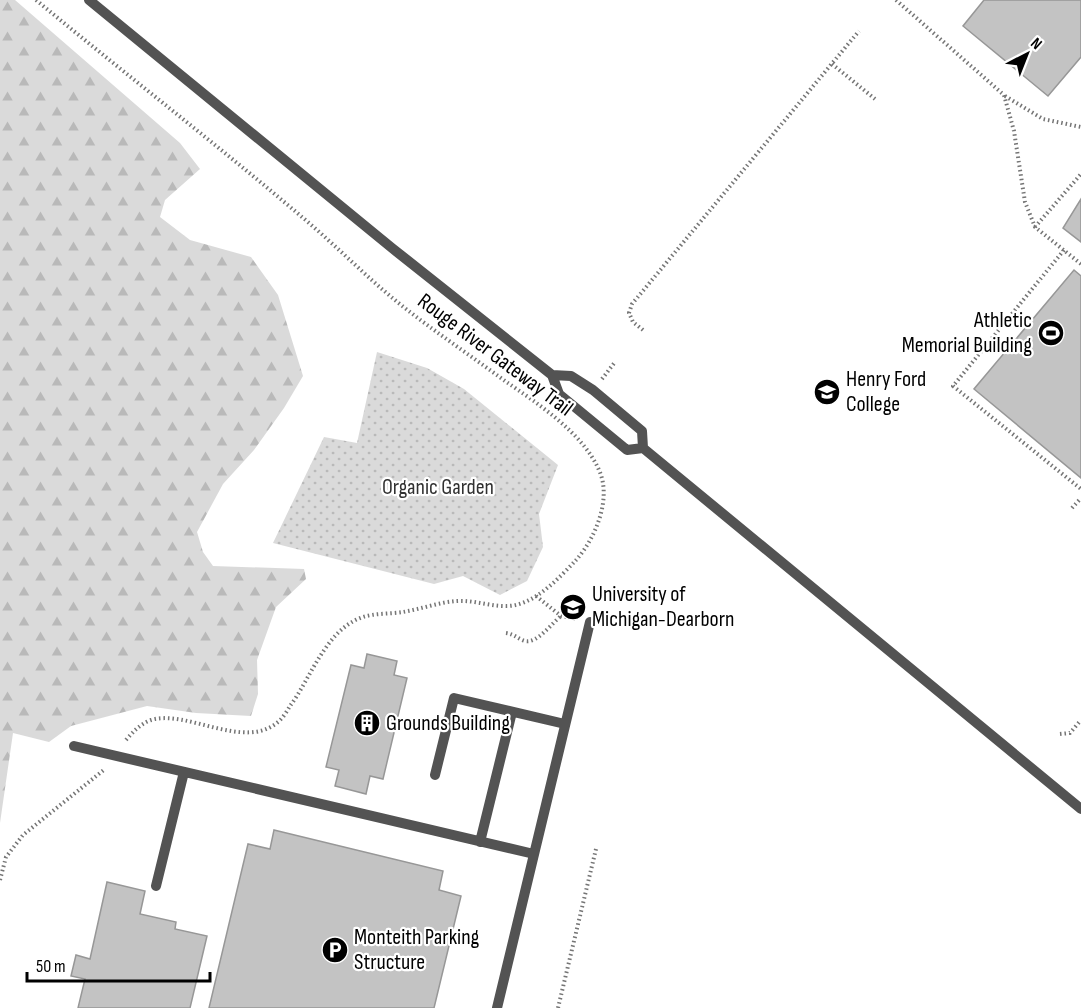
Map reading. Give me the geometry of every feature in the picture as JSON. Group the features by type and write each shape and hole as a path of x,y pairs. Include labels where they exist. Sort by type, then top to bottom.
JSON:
{"lane":[{"path":"89,0 392,248 552,375 559,394 627,450 643,448 1081,809"},
{"path":"552,375 571,376 593,390 642,431 643,448"},
{"path":"497,1008 590,622"},
{"path":"435,775 454,698 565,724"},
{"path":"480,842 512,712"},
{"path":"74,746 534,854"},
{"path":"156,886 184,772"}],"path":[{"name":"Rouge River Gateway Trail","path":"0,880 6,857 23,835 102,773 137,727 153,719 176,720 245,733 262,731 278,722 296,699 325,649 340,631 362,617 426,608 454,601 477,601 508,607 528,602 579,557 597,529 603,498 600,472 586,450 562,424 538,404 408,311 303,218 36,0"},
{"path":"896,0 1004,95 1043,119 1081,127"},
{"path":"643,330 633,322 629,314 632,304 859,31"},
{"path":"832,64 875,99"},
{"path":"1004,95 1014,131 1024,202 1035,227 1081,264"},
{"path":"1035,227 1081,174"},
{"path":"1064,250 953,386 1081,489"},
{"path":"599,384 615,362"},
{"path":"1072,508 1081,498"},
{"path":"536,596 561,616 590,622"},
{"path":"506,633 514,634 526,641 535,640 561,616"},
{"path":"1059,734 1070,733 1081,720"},
{"path":"558,1008 596,849"}],"green space":[{"path":"0,0 15,0 180,143 200,169 165,200 160,217 190,240 251,257 278,295 303,376 284,408 254,450 223,484 197,532 203,552 213,566 304,569 306,579 276,607 257,660 258,694 251,716 196,713 147,706 71,726 49,742 13,733 0,823"},
{"name":"Organic Garden","path":"377,352 427,368 464,389 558,465 539,514 543,547 527,581 500,595 463,576 434,584 273,543 324,437 357,443"}],"building":[{"path":"984,0 1081,0 1081,57 1048,96 963,26"},
{"path":"1081,199 1081,242 1063,228"},
{"name":"Athletic Memorial Building","path":"1074,270 1081,276 1081,478 974,389"},
{"name":"Grounds Building","path":"367,654 397,661 394,675 407,678 383,779 370,776 366,794 335,786 339,770 326,767 351,665 364,668"},
{"name":"Monteith Parking Structure","path":"274,830 443,871 439,890 461,896 434,1008 209,1008 248,844 270,849"},
{"path":"107,882 145,891 140,914 176,922 175,929 207,936 190,1008 78,1008 85,979 71,976 76,955 90,959"}],"place":[{"name":"Athletic Memorial Building","path":"1051,333"},
{"name":"Henry Ford College","path":"827,392"},
{"name":"University of Michigan-Dearborn","path":"573,607"},
{"name":"Grounds Building","path":"367,723"},
{"name":"Monteith Parking Structure","path":"335,950"}]}
